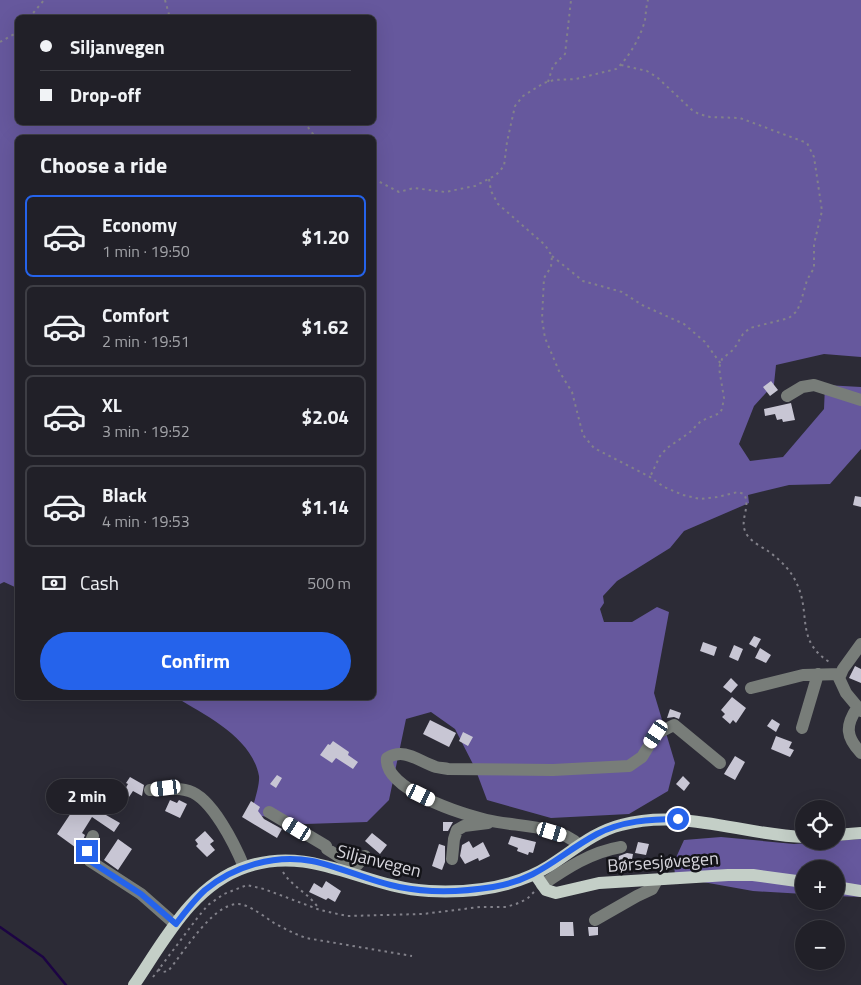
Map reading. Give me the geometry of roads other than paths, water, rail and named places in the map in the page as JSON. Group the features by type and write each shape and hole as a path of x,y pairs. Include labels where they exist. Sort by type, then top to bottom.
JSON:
{"main road":[{"name":"Siljanvegen","path":"134,985 176,924 204,891 225,876 244,867 261,862 302,860 396,886 427,891 456,891 539,879 579,845 598,834 621,825 659,819 696,821 768,834 795,836"},
{"path":"845,834 861,833"},
{"name":"Børsesjøvegen","path":"539,879 549,892 556,894 599,883 742,875 795,881"},
{"path":"845,888 861,891"}],"street":[{"path":"787,396 802,387 814,385 861,400"},
{"path":"861,644 841,674 840,682 846,694 859,710 848,734 852,743 861,752"},
{"path":"802,728 818,674"},
{"path":"751,688 803,675 841,674"},
{"path":"579,845 573,840 552,832 493,821 449,809 397,780 387,765 387,758 403,753 436,767 448,769 553,770 628,766 642,757 656,734 674,725 720,763"},
{"path":"150,790 178,788 196,794 213,811 244,867"},
{"path":"269,812 326,846 327,849 338,857 355,865 365,856"},
{"path":"452,859 455,834 460,827 488,824 493,821"},
{"path":"93,836 87,851 90,861 141,894 176,924"},
{"path":"539,879 603,851 621,847"},
{"path":"320,864 327,849"},
{"path":"595,920 652,889 657,880"}],"waterway":[{"path":"0,927 43,957 66,985"}]}
